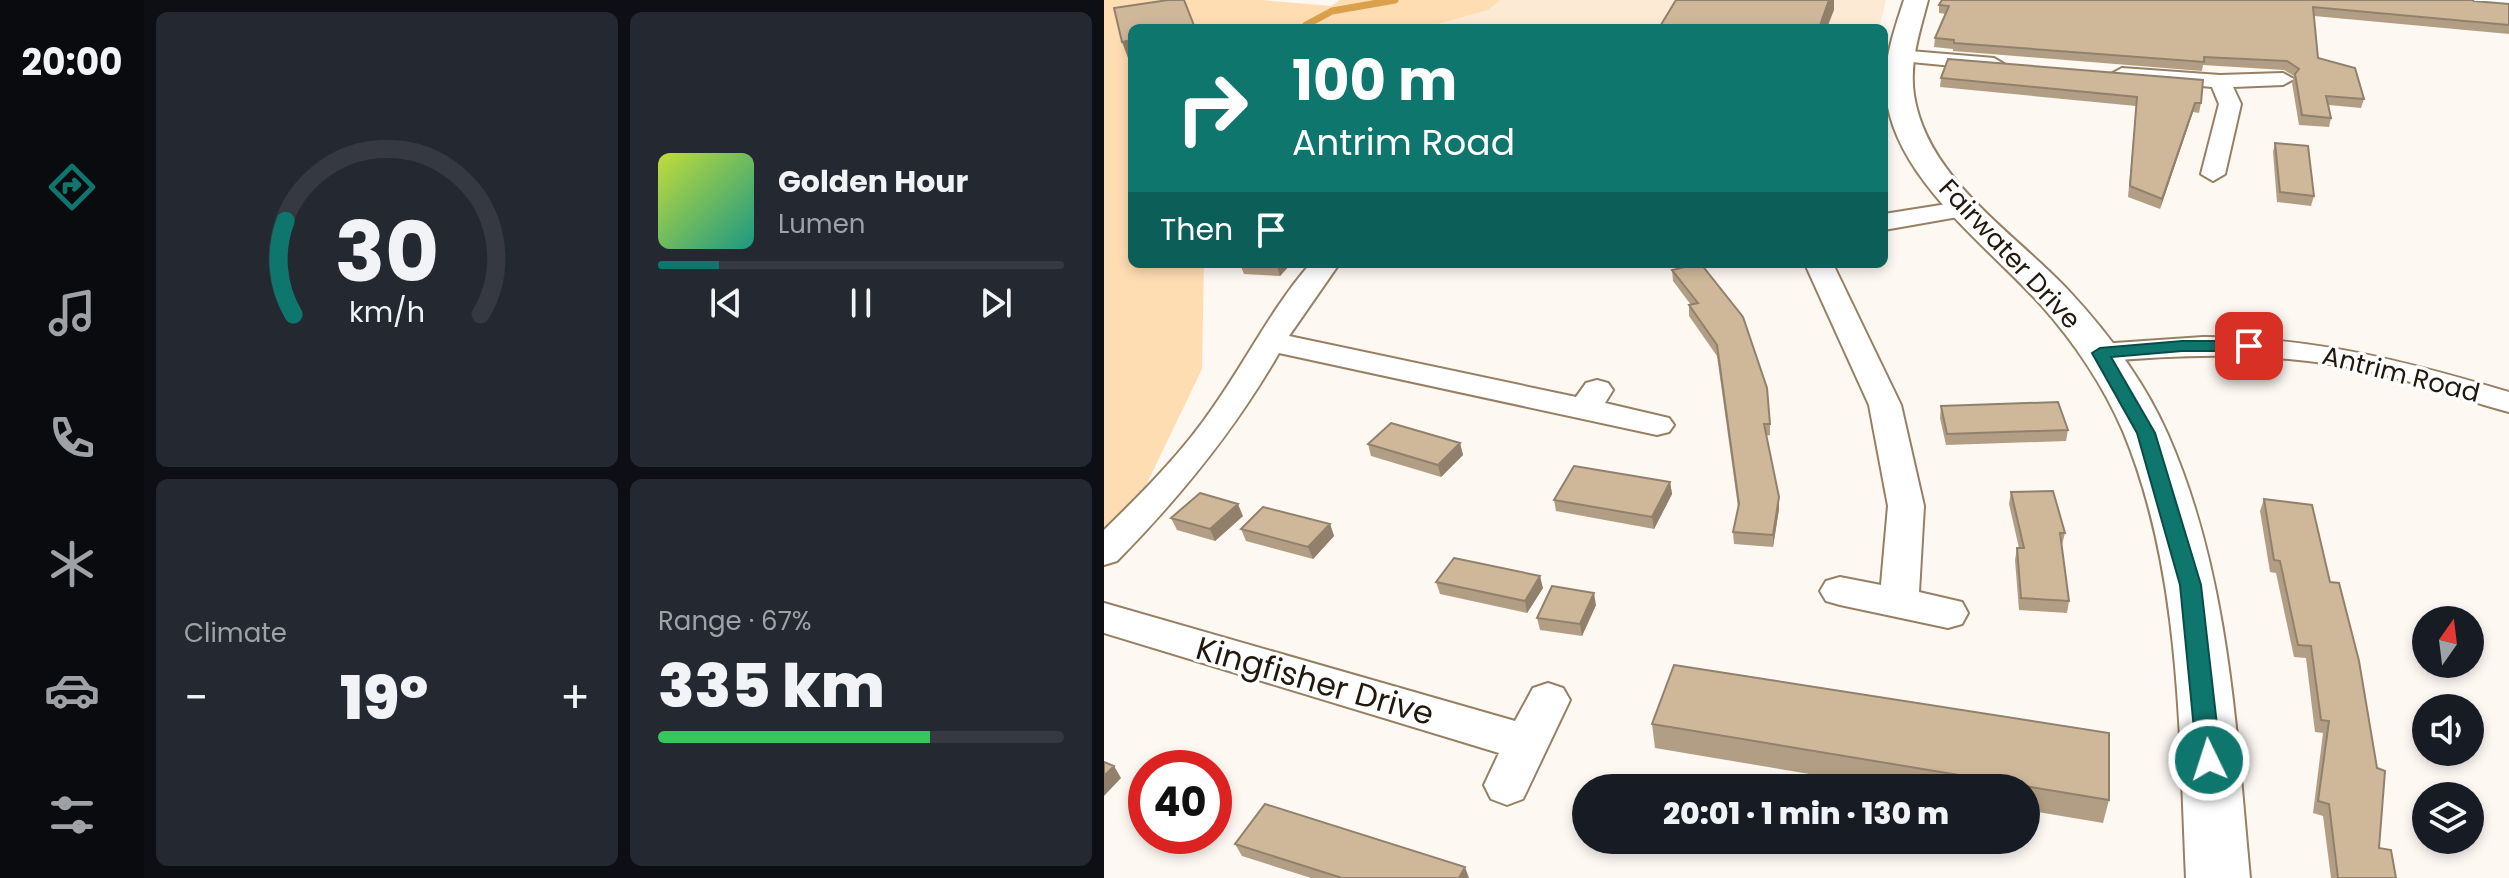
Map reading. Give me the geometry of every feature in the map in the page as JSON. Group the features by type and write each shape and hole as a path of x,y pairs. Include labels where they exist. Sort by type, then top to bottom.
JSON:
{"street":[{"name":"Fairwater Drive","path":"1916,0 1898,56 1896,75 1903,118 1941,181 2054,296 2100,353 2146,433 2190,585 2202,672 2218,878"},
{"path":"2473,0 2509,2"},
{"path":"1898,56 2021,66"},
{"path":"2098,72 2220,81 2283,79"},
{"path":"2213,174 2230,104 2220,81"},
{"path":"1888,221 1966,209"},
{"path":"1104,552 1179,477 1228,412 1273,342 1299,293 1321,268"},
{"path":"1821,268 1885,405 1906,506 1899,601"},
{"path":"1273,342 1591,399 1657,425"},
{"name":"Antrim Road","path":"2100,353 2182,346 2249,346 2323,353 2376,363 2509,402"},
{"path":"1840,591 1948,613"},
{"name":"Kingfisher Drive","path":"1104,618 1526,743"},
{"path":"1507,785 1548,700"}],"shaded area":[{"path":"1104,0 1262,0 1331,6 1340,0 1501,0 1488,10 1438,24 1128,24 1128,268 1204,268 1202,369 1138,502 1104,530"},
{"path":"1501,0 1886,0 1880,24 1438,24 1488,10"}],"building":[{"path":"1184,0 1193,24 1128,24 1128,41 1122,42 1114,8"},
{"path":"1676,0 1829,0 1820,24 1661,24"},
{"path":"1942,0 2472,0 2509,4 2509,25 2313,7 2318,58 2355,68 2364,99 2326,96 2331,118 2302,115 2295,74 2299,69 2287,61 2204,57 2204,62 1954,43 1954,40 1935,38 1949,6 1939,5"},
{"path":"1948,59 2203,80 2201,103 2195,103 2162,199 2130,186 2137,97 1941,78"},
{"path":"2275,143 2308,146 2314,196 2280,192"},
{"path":"1704,268 1743,317 1767,388 1770,424 1764,424 1779,497 1773,535 1733,532 1739,504 1717,345 1689,305 1698,303 1672,270"},
{"path":"2058,402 2068,430 1947,434 1941,406"},
{"path":"1391,423 1460,443 1438,465 1368,444"},
{"path":"1574,466 1670,482 1652,517 1554,500"},
{"path":"2053,491 2065,533 2060,533 2069,601 2021,598 2017,548 2024,548 2011,492"},
{"path":"1200,493 1238,504 1210,529 1171,518"},
{"path":"2264,499 2312,505 2330,582 2339,583 2359,661 2377,768 2385,771 2379,848 2391,850 2396,878 2338,878 2329,804 2318,801 2329,721 2321,720 2311,646 2298,645 2280,561 2274,560"},
{"path":"1263,507 1330,524 1308,547 1241,529"},
{"path":"1454,558 1540,576 1525,601 1436,582"},
{"path":"1552,586 1594,593 1580,624 1537,618"},
{"path":"1674,665 2109,733 2109,800 2040,789 2040,774 1953,774 1652,724"},
{"path":"1104,762 1114,766 1104,776"},
{"path":"1265,804 1465,867 1459,878 1342,878 1235,844"}],"waterway":[{"path":"1308,24 1332,11 1395,0"}],"route":[{"path":"2209,760 2202,672 2190,585 2168,500 2146,433 2100,353 2182,346 2249,346"}]}
